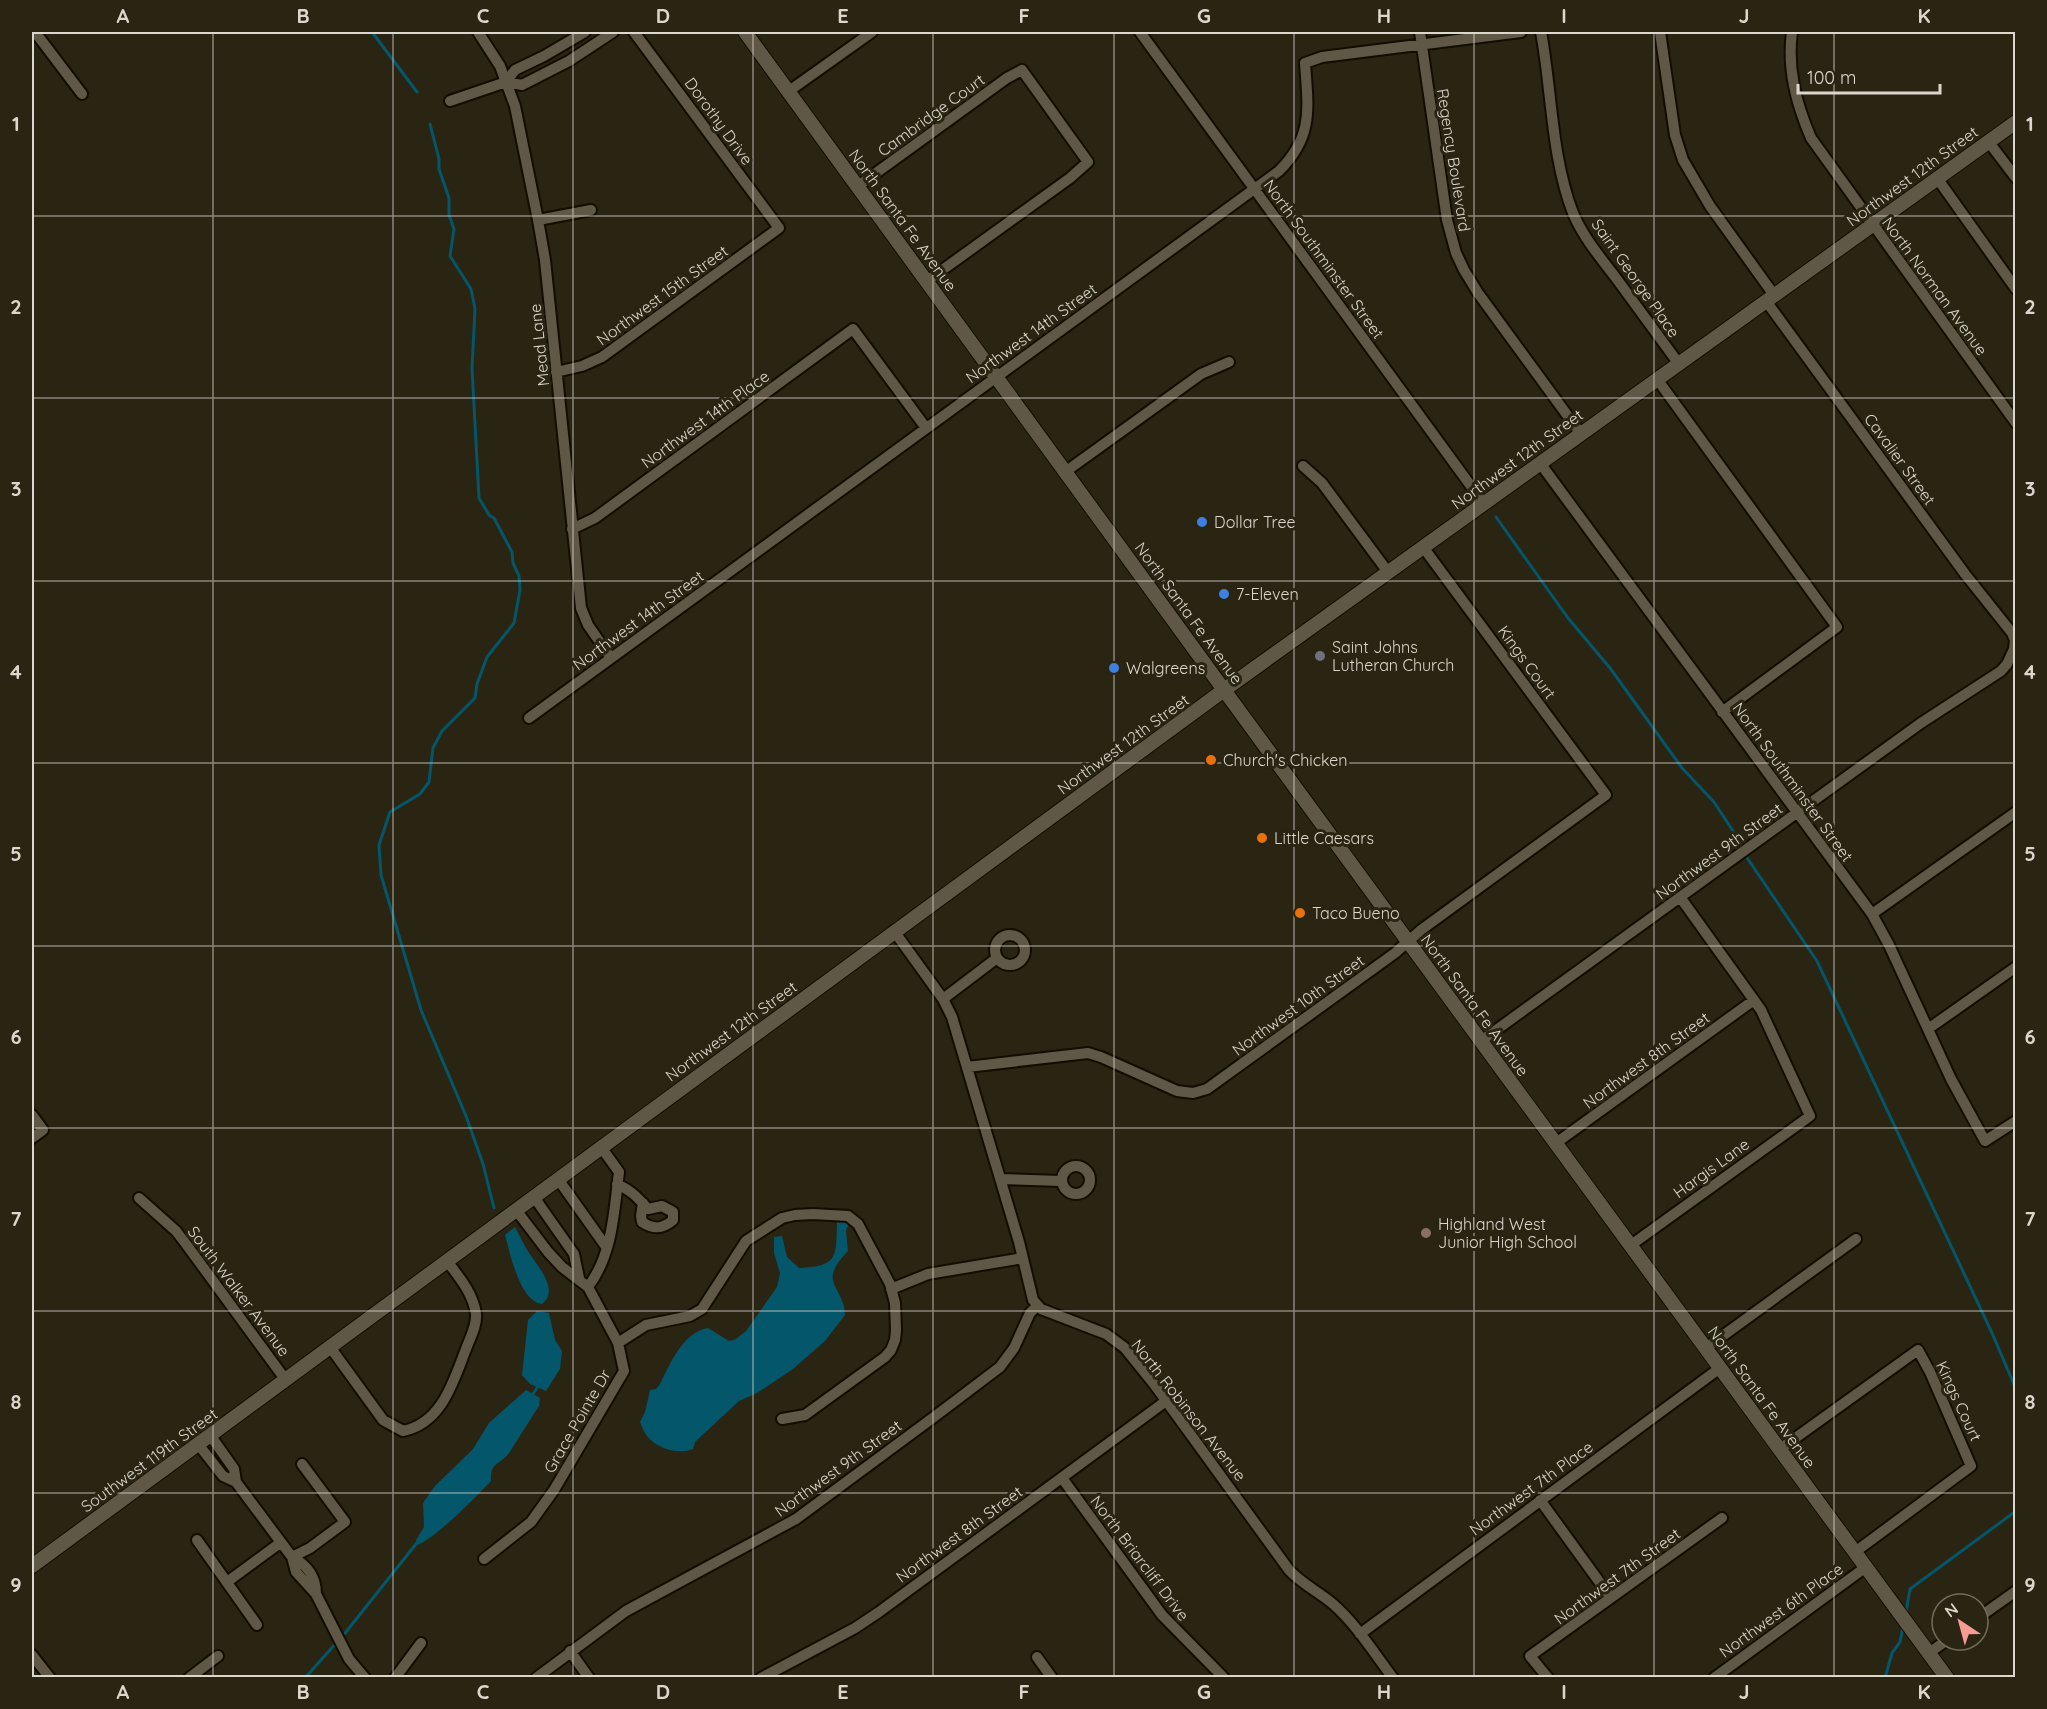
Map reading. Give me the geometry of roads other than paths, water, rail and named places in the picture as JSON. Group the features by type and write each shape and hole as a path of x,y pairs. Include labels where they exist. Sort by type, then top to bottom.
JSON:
{"main road":[{"name":"North Santa Fe Avenue","path":"746,32 1224,690 1947,1677"},
{"name":"Northwest 12th Street","path":"285,1380 1224,690 2016,122"},
{"name":"Southwest 119th Street","path":"32,1566 285,1380"}],"street":[{"path":"35,32 82,94"},
{"name":"Mead Lane","path":"478,32 492,50 515,106 545,260 583,616 611,658"},
{"path":"507,82 515,70 585,32"},
{"path":"450,102 507,82 522,85 569,61 613,32"},
{"name":"Dorothy Drive","path":"634,32 779,228"},
{"path":"789,91 872,32"},
{"name":"North Southminster Street","path":"1140,32 1484,504"},
{"name":"Regency Boulevard","path":"1420,32 1438,167 1447,220 1456,253 1478,293 1581,434"},
{"name":"Northwest 14th Street","path":"529,718 1287,163 1302,140 1309,109 1305,63 1322,57 1521,32"},
{"name":"Saint George Place","path":"1541,32 1556,141 1573,212 1599,256 1679,364"},
{"name":"Cavalier Street","path":"1660,32 1675,135 1683,160 1770,298 1965,574 2012,633"},
{"name":"North Norman Avenue","path":"1792,32 1791,75 1805,124 1821,153 2016,423"},
{"name":"Cambridge Court","path":"858,186 1007,78 1022,70 1088,162 1070,178 927,281"},
{"path":"1988,141 2016,178"},
{"path":"1937,178 2016,289"},
{"path":"538,220 591,210"},
{"name":"Northwest 15th Street","path":"556,372 582,366 602,357 779,228"},
{"name":"Northwest 14th Place","path":"572,529 595,518 854,329 926,428"},
{"path":"1065,472 1201,374 1229,362"},
{"path":"1657,379 1837,627 1722,712"},
{"name":"North Southminster Street","path":"1540,463 1872,914 1889,945 1951,1079 1984,1141 2016,1121"},
{"path":"1303,466 1322,483 1388,572"},
{"name":"Kings Court","path":"1423,547 1606,795"},
{"name":"Northwest 9th Street","path":"1481,1041 1921,723 2001,671 2014,649 2015,640 2012,633"},
{"name":"Northwest 10th Street","path":"967,1067 1088,1053 1177,1091 1193,1093 1212,1087 1606,795"},
{"path":"1872,914 2016,812"},
{"path":"1680,897 1754,1000"},
{"path":"894,932 943,999 952,1017 1001,1179 1031,1295 1037,1306"},
{"path":"943,999 998,958"},
{"path":"1928,1029 2016,967"},
{"name":"Hargis Lane","path":"1631,1245 1810,1116 1770,1028 1754,1000"},
{"name":"Northwest 8th Street","path":"1556,1143 1754,1000"},
{"path":"32,1115 42,1130 32,1138"},
{"path":"588,1287 598,1274 611,1236 619,1172 601,1147"},
{"path":"558,1179 607,1248"},
{"path":"1001,1179 1062,1181"},
{"path":"617,1184 632,1191 643,1203"},
{"path":"534,1197 574,1254 579,1278"},
{"name":"South Walker Avenue","path":"139,1198 181,1238 285,1380"},
{"name":"Grace Pointe Dr","path":"484,1559 531,1522 554,1490 624,1371 618,1343 588,1287 562,1267 516,1210"},
{"path":"618,1343 646,1325 690,1316 702,1309 746,1241 782,1218 795,1215 848,1216 858,1224 891,1289 895,1303 895,1341 885,1357 805,1415 782,1419"},
{"path":"1706,1348 1856,1239"},
{"path":"891,1289 928,1274 1023,1258"},
{"path":"330,1347 383,1420 403,1431 419,1425 440,1408 450,1392 476,1322 473,1305 444,1263"},
{"name":"Northwest 9th Street","path":"536,1677 613,1619 771,1534 808,1510 1000,1367 1014,1348 1029,1313 1037,1306"},
{"name":"North Robinson Avenue","path":"1037,1306 1106,1334 1118,1342 1136,1361 1289,1570 1302,1583 1334,1605 1393,1677"},
{"name":"Kings Court","path":"1780,1449 1918,1350 1971,1466"},
{"name":"Northwest 7th Place","path":"1360,1634 1720,1368"},
{"name":"Northwest 8th Street","path":"761,1677 872,1617 1166,1401"},
{"path":"210,1435 234,1469 236,1482 280,1543 292,1557 304,1564 316,1581 316,1594 349,1659 365,1677"},
{"path":"198,1444 223,1476 236,1482"},
{"path":"292,1557 310,1548 345,1521 302,1464"},
{"name":"Northwest 6th Place","path":"1855,1552 1971,1466"},
{"name":"North Briarcliff Drive","path":"1062,1478 1162,1616 1224,1677"},
{"path":"1540,1500 1611,1598"},
{"name":"Northwest 7th Street","path":"1548,1677 1530,1656 1722,1518"},
{"path":"197,1540 257,1625"},
{"path":"227,1582 280,1543"},
{"name":"Northwest 6th Place","path":"1714,1677 1866,1567"},
{"path":"1990,1609 2016,1591"},
{"path":"395,1677 421,1643"},
{"path":"570,1651 589,1677"},
{"path":"32,1655 50,1677"},
{"path":"189,1677 218,1656"},
{"path":"1037,1657 1052,1677"}],"water":[{"path":"837,1221 849,1223 846,1231 848,1251 834,1271 833,1278 844,1305 845,1315 825,1341 793,1369 757,1393 739,1401 695,1442 693,1449 668,1450 651,1441 640,1422 650,1390 656,1389 660,1384 684,1342 699,1331 708,1328 729,1341 736,1339 746,1331 777,1287 780,1273 774,1253 774,1237 782,1236 787,1257 799,1268 822,1265 833,1257"},
{"path":"515,1227 546,1278 549,1292 542,1304 534,1301 528,1295 517,1276 505,1235"},
{"path":"537,1311 549,1313 555,1340 562,1351 560,1369 546,1391 530,1384 522,1375 528,1320"},
{"path":"526,1390 540,1398 539,1406 509,1453 492,1470 491,1481 446,1525 418,1545 416,1540 424,1527 423,1503 435,1486 473,1449 489,1423"}],"waterway":[{"path":"372,32 417,92"},
{"path":"430,124 439,159 439,169 449,198 449,215 454,229 450,256 471,289 475,309 472,368 479,498 489,515 494,518 512,552 513,563 519,576 520,590 514,623 487,657 477,684 475,698 442,731 433,748 429,782 420,794 390,812 379,845 381,875 421,1010 466,1116 483,1164 494,1208"},
{"path":"1496,517 1568,618 1610,668 1682,768 1714,802 1733,831 1739,846 1817,961 1992,1333 2016,1389"},
{"path":"531,1397 539,1385"},
{"path":"1906,1612 1910,1589 2016,1511"},
{"path":"342,1637 420,1539"},
{"path":"1885,1678 1892,1653 1900,1642 1903,1627"},
{"path":"305,1678 337,1642"}],"place":[{"name":"Dollar Tree","path":"1202,522"},
{"name":"7-Eleven","path":"1224,594"},
{"name":"Saint Johns Lutheran Church","path":"1320,656"},
{"name":"Walgreens","path":"1114,668"},
{"name":"Church's Chicken","path":"1211,760"},
{"name":"Little Caesars","path":"1262,838"},
{"name":"Taco Bueno","path":"1300,913"},
{"name":"Highland West Junior High School","path":"1426,1233"}]}
